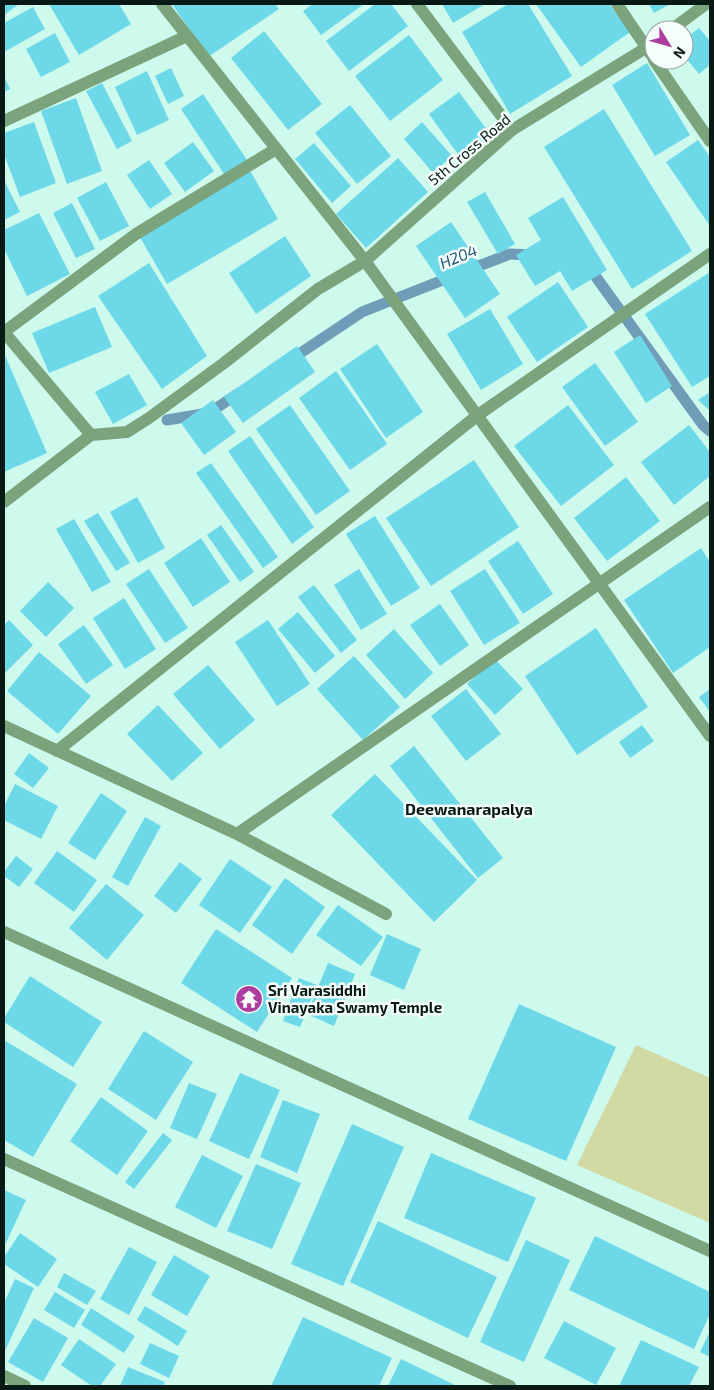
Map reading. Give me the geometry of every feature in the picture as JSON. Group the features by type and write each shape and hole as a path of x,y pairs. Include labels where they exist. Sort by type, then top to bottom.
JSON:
{"street":[{"path":"162,4 366,261 710,736"},
{"path":"417,4 512,130"},
{"path":"618,4 644,41"},
{"path":"685,20 706,4"},
{"path":"4,121 187,36"},
{"name":"5th Cross Road","path":"91,435 127,432 149,418 224,363 318,289 366,261 512,130 644,57"},
{"path":"663,70 710,141"},
{"path":"4,502 91,435 4,332 136,234 276,149"},
{"path":"57,751 478,415 710,254"},
{"path":"238,834 710,507"},
{"path":"4,726 238,834 386,914"},
{"path":"4,932 710,1251"},
{"path":"4,1159 510,1386"},
{"path":"4,1376 26,1386"}],"green space":[{"path":"636,1045 710,1078 710,1223 577,1165"}],"building":[{"path":"4,4 19,4 4,15"},
{"path":"49,4 119,4 131,24 79,55"},
{"path":"172,4 275,4 279,9 208,57"},
{"path":"313,4 364,4 321,35 303,11"},
{"path":"375,4 391,4 408,26 349,71 326,41"},
{"path":"442,4 485,4 453,23"},
{"path":"508,4 528,4 572,76 510,114 462,32"},
{"path":"536,4 609,4 630,32 581,67"},
{"path":"649,4 670,4 654,13"},
{"path":"33,7 45,29 4,52 4,23"},
{"path":"699,28 710,41 710,65 699,74 694,68 694,32"},
{"path":"264,31 322,104 288,130 231,58"},
{"path":"55,33 70,62 41,77 26,49"},
{"path":"409,35 443,80 390,121 355,76"},
{"path":"644,65 644,70 651,70 690,135 655,156 612,85"},
{"path":"171,68 184,96 168,104 155,76"},
{"path":"147,71 169,120 137,135 115,87"},
{"path":"4,76 10,89 4,92"},
{"path":"102,83 132,141 117,149 86,91"},
{"path":"459,92 491,135 460,157 429,114"},
{"path":"203,94 249,163 226,177 181,109"},
{"path":"76,98 102,171 67,184 41,111"},
{"path":"350,105 391,156 357,184 315,133"},
{"path":"604,109 692,251 632,289 544,147"},
{"path":"34,122 56,183 20,197 4,154 4,133"},
{"path":"422,122 452,156 433,173 404,139"},
{"path":"698,140 710,157 710,226 666,162"},
{"path":"193,142 214,171 185,192 164,163"},
{"path":"314,143 351,186 332,203 295,159"},
{"path":"398,158 428,192 366,248 336,214"},
{"path":"149,160 172,194 150,209 127,175"},
{"path":"249,169 278,219 167,284 138,234"},
{"path":"4,180 20,212 4,220"},
{"path":"106,182 129,226 100,241 77,198"},
{"path":"485,192 515,244 498,254 467,202"},
{"path":"563,197 607,270 572,291 560,271 535,286 516,255 541,240 528,218"},
{"path":"72,203 95,249 76,258 53,213"},
{"path":"39,213 70,274 27,296 4,249 4,230"},
{"path":"451,222 500,294 465,318 416,246"},
{"path":"285,236 311,276 256,314 229,273"},
{"path":"149,263 207,356 162,389 98,296"},
{"path":"710,272 710,376 692,387 645,314"},
{"path":"558,282 588,327 537,362 507,317"},
{"path":"95,307 112,347 49,373 32,333"},
{"path":"490,309 523,364 481,390 447,334"},
{"path":"640,335 672,386 646,403 614,352"},
{"path":"377,344 423,412 386,438 340,369"},
{"path":"297,346 315,372 243,423 224,397"},
{"path":"4,353 47,453 4,472"},
{"path":"595,363 638,422 605,446 562,387"},
{"path":"336,371 387,444 350,470 299,398"},
{"path":"129,374 147,405 113,424 95,392"},
{"path":"710,392 710,411 698,400"},
{"path":"213,400 236,432 204,455 181,423"},
{"path":"290,405 350,491 316,515 256,429"},
{"path":"568,405 614,465 561,506 514,446"},
{"path":"689,425 710,452 710,476 674,505 641,462"},
{"path":"250,436 314,527 292,544 228,451"},
{"path":"474,460 519,527 431,586 386,518"},
{"path":"211,463 278,557 263,568 196,473"},
{"path":"626,477 660,521 607,561 574,518"},
{"path":"137,497 165,548 138,563 110,512"},
{"path":"98,513 130,563 116,571 84,521"},
{"path":"375,516 420,588 391,606 346,534"},
{"path":"74,519 111,582 92,592 56,529"},
{"path":"221,525 254,572 240,582 207,535"},
{"path":"201,538 230,582 193,607 164,563"},
{"path":"518,541 553,594 523,614 488,561"},
{"path":"701,548 710,562 710,647 673,673 624,600"},
{"path":"149,569 188,628 165,643 126,584"},
{"path":"359,569 387,614 361,630 334,585"},
{"path":"485,569 520,623 484,645 450,591"},
{"path":"48,582 74,608 46,637 20,611"},
{"path":"314,585 357,640 341,653 298,597"},
{"path":"124,598 156,649 125,669 93,618"},
{"path":"440,604 469,645 440,666 410,625"},
{"path":"298,612 335,656 315,673 278,629"},
{"path":"9,620 33,645 4,674 4,625"},
{"path":"268,620 310,684 277,706 235,642"},
{"path":"84,625 113,665 86,684 58,644"},
{"path":"596,628 648,707 577,755 525,676"},
{"path":"394,629 433,673 405,699 366,655"},
{"path":"39,652 91,696 58,734 7,691"},
{"path":"354,656 400,707 363,740 317,689"},
{"path":"495,659 523,689 495,715 467,684"},
{"path":"208,665 255,720 220,749 173,694"},
{"path":"466,689 501,734 466,761 431,716"},
{"path":"710,689 710,712 699,697"},
{"path":"158,705 203,753 172,781 127,734"},
{"path":"642,725 654,741 630,758 619,742"},
{"path":"414,746 503,858 478,878 390,766"},
{"path":"29,753 49,768 33,788 14,774"},
{"path":"375,774 477,880 434,922 331,815"},
{"path":"15,784 58,806 41,839 4,820 4,806"},
{"path":"101,793 127,811 95,860 68,843"},
{"path":"145,817 161,826 128,886 112,877"},
{"path":"57,851 97,880 74,912 34,883"},
{"path":"16,856 33,869 19,887 4,876 4,872"},
{"path":"230,859 272,887 240,933 199,905"},
{"path":"180,862 202,879 176,913 154,896"},
{"path":"285,878 325,907 292,954 252,925"},
{"path":"106,884 144,915 107,960 69,928"},
{"path":"338,905 383,937 361,966 316,935"},
{"path":"216,929 292,978 257,1032 181,983"},
{"path":"387,934 421,949 404,990 370,975"},
{"path":"328,963 355,974 334,1026 307,1014"},
{"path":"30,976 102,1022 73,1067 4,1022 4,1018"},
{"path":"299,978 317,985 300,1027 283,1021"},
{"path":"519,1004 616,1047 566,1161 468,1119"},
{"path":"144,1031 193,1062 156,1120 108,1089"},
{"path":"4,1040 77,1084 33,1157 4,1140"},
{"path":"240,1073 280,1090 249,1159 209,1141"},
{"path":"189,1083 217,1094 197,1139 170,1128"},
{"path":"101,1097 148,1131 117,1175 70,1141"},
{"path":"283,1100 320,1114 297,1173 260,1157"},
{"path":"352,1124 404,1147 343,1286 291,1264"},
{"path":"163,1133 172,1140 134,1189 125,1182"},
{"path":"431,1153 536,1198 508,1262 404,1218"},
{"path":"202,1155 243,1176 216,1228 175,1207"},
{"path":"256,1164 301,1183 272,1249 227,1231"},
{"path":"4,1190 26,1200 4,1247"},
{"path":"378,1221 497,1277 468,1338 350,1282"},
{"path":"20,1233 57,1259 38,1287 4,1264 4,1257"},
{"path":"595,1236 710,1292 710,1314 694,1349 569,1290"},
{"path":"526,1240 570,1260 524,1362 480,1342"},
{"path":"129,1247 157,1262 129,1315 100,1299"},
{"path":"174,1255 210,1276 187,1316 151,1295"},
{"path":"64,1273 96,1291 87,1305 57,1287"},
{"path":"15,1279 34,1288 4,1353 4,1303"},
{"path":"55,1292 85,1310 74,1328 44,1310"},
{"path":"145,1306 187,1331 178,1346 137,1320"},
{"path":"91,1308 135,1336 124,1353 81,1325"},
{"path":"303,1317 392,1358 379,1386 271,1386"},
{"path":"34,1318 68,1338 43,1382 8,1362"},
{"path":"564,1321 616,1348 596,1385 544,1358"},
{"path":"710,1331 710,1357 700,1352"},
{"path":"79,1339 116,1364 100,1386 92,1386 61,1365"},
{"path":"641,1340 699,1367 689,1386 619,1386"},
{"path":"150,1343 179,1356 169,1378 140,1364"},
{"path":"401,1359 457,1386 388,1386"},
{"path":"128,1367 165,1382 163,1386 120,1386"}],"waterway":[{"name":"H204","path":"468,270 510,254 531,255"},
{"name":"H204","path":"588,266 703,425 710,431"},
{"name":"H204","path":"290,360 362,312 453,276"},
{"name":"H204","path":"167,420 209,413 239,393"}],"place":[{"name":"Sri Varasiddhi Vinayaka Swamy Temple","path":"249,999"}],"district":[{"name":"Deewanarapalya","path":"469,808"}]}
